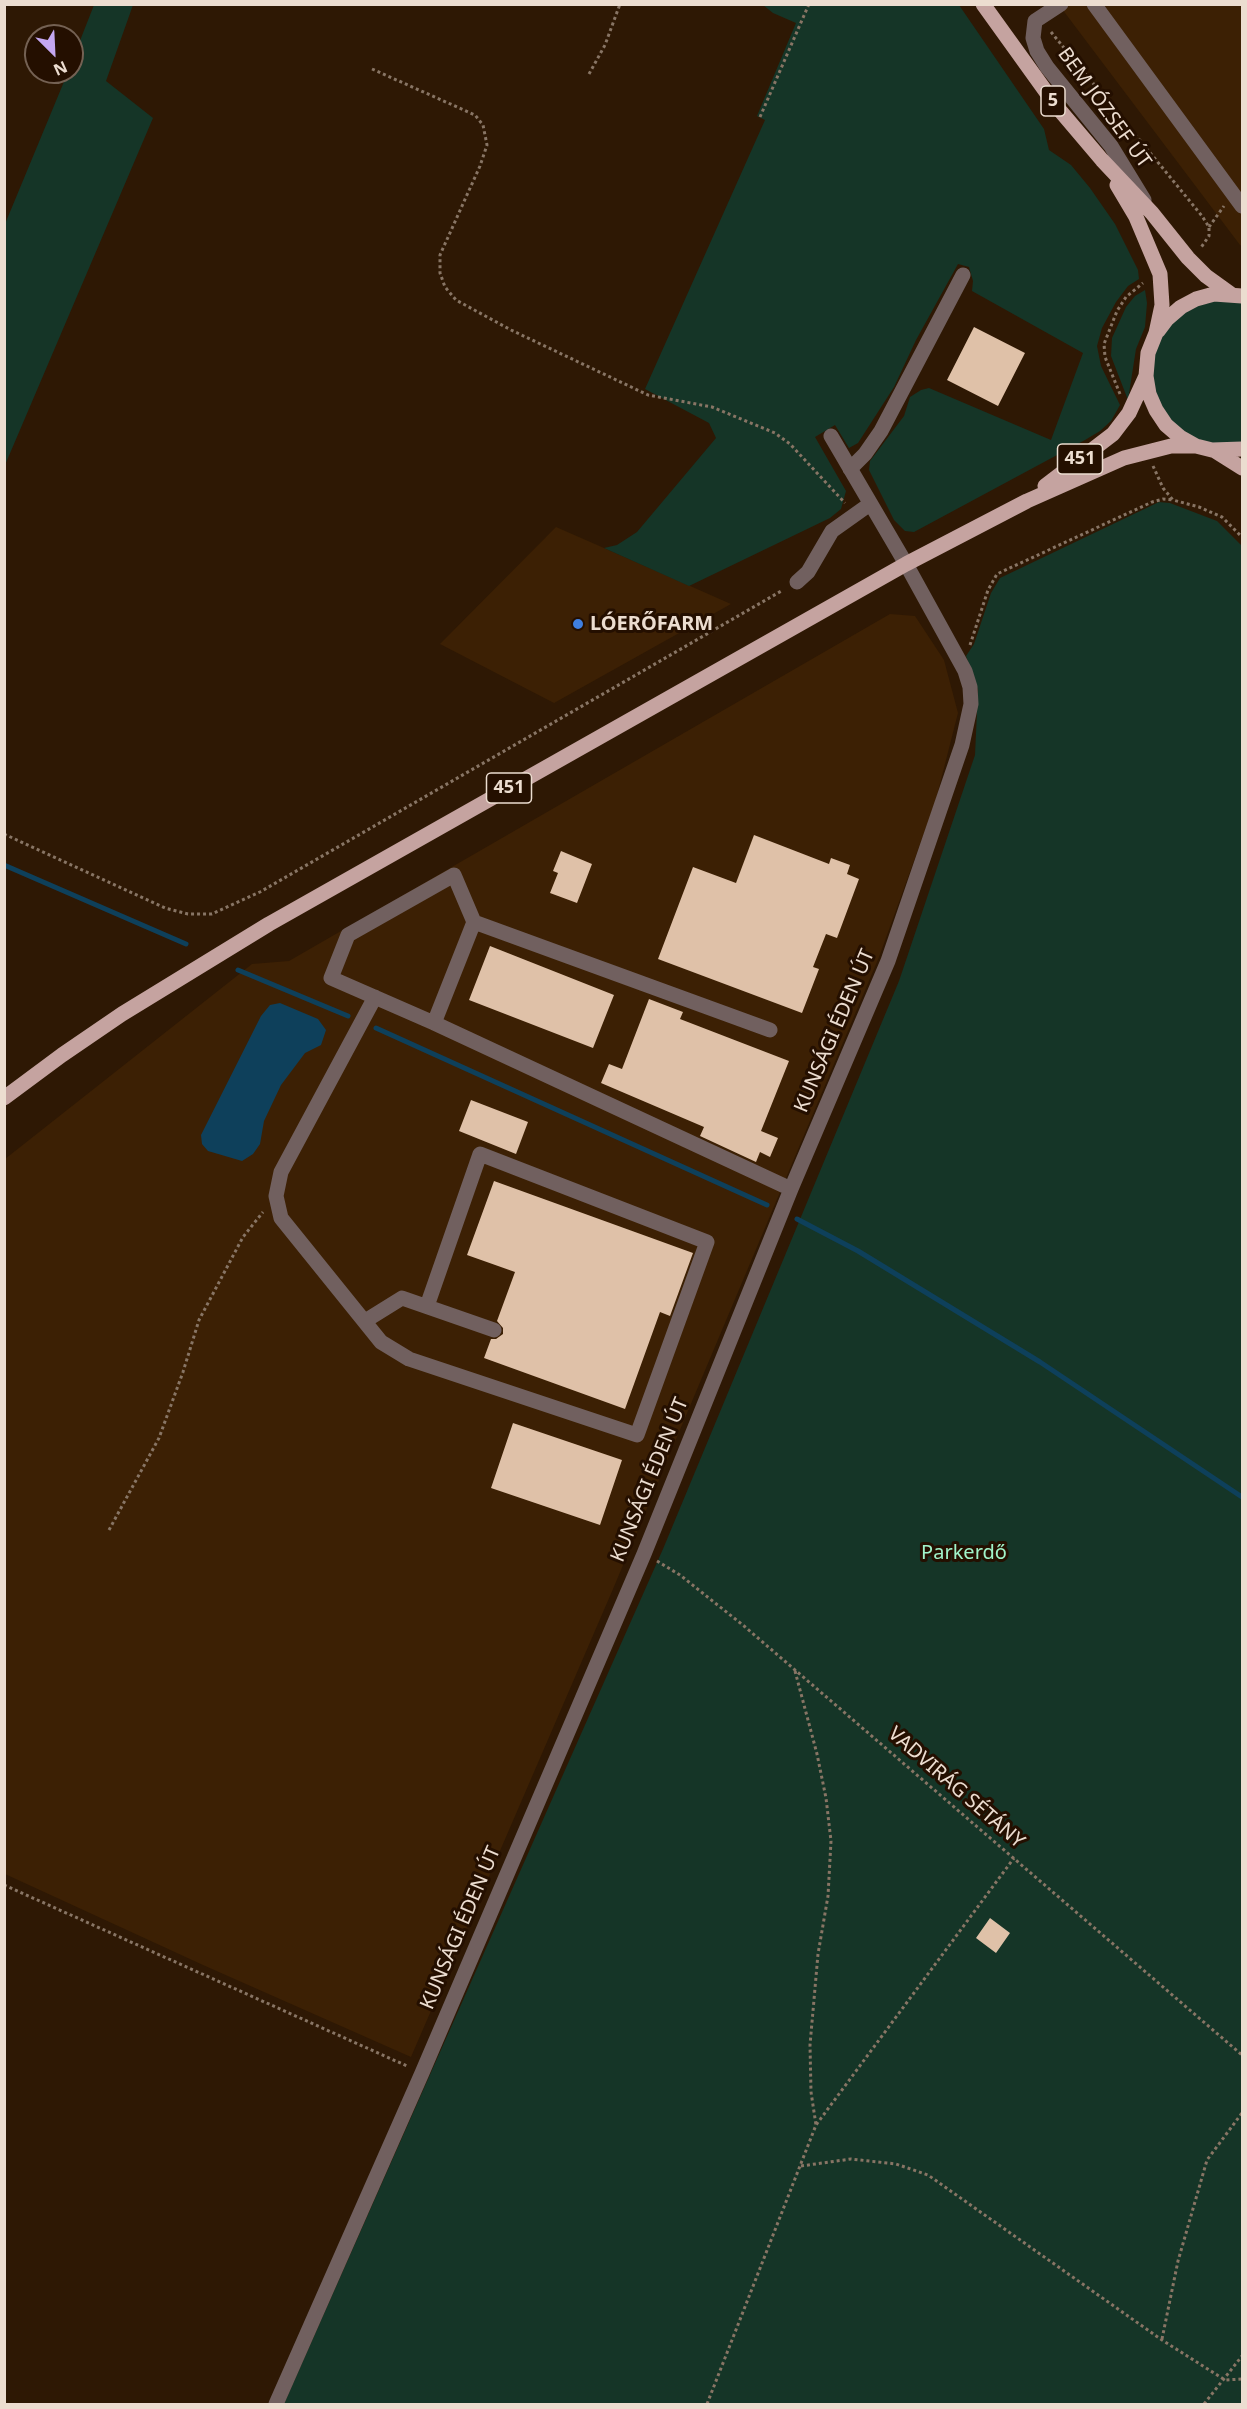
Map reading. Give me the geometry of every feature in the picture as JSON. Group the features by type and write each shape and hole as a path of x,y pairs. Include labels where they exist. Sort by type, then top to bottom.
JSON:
{"main road":[{"name":"5","path":"983,4 1045,90 1102,160 1152,213 1188,258 1206,276 1237,295"},
{"name":"5","path":"1102,160 1136,217 1160,274 1162,305 1156,333 1148,353 1146,376 1149,394 1156,410 1166,425 1180,437 1196,446 1212,450 1242,449"},
{"name":"5","path":"1156,333 1181,307 1196,299 1214,294 1237,295"},
{"name":"451","path":"1027,501 1113,434 1129,413 1146,376"},
{"name":"451","path":"4,1098 114,1020 260,930 906,564 1027,501 1124,458 1171,446 1196,446"},
{"name":"5","path":"1212,450 1242,468"}],"street":[{"name":"BEM JÓZSEF ÚT","path":"1061,4 1035,21 1033,38 1036,51 1111,146 1152,213"},
{"path":"1094,4 1238,200"},
{"path":"850,469 865,454 881,431 963,275"},
{"name":"KUNSÁGI ÉDEN ÚT","path":"276,2404 422,2073 644,1554 791,1189 888,961 962,745 970,716 971,695 965,670 831,436"},
{"path":"797,582 808,572 832,531 870,504"},
{"path":"434,1023 474,922 454,875 348,935 331,978 434,1023 791,1189"},
{"path":"474,922 770,1030"},
{"path":"375,998 281,1172 276,1196 281,1218 381,1342 409,1359 637,1435 707,1242 480,1154 427,1306"},
{"path":"365,1321 402,1298 494,1330"}],"path":[{"path":"589,74 605,45 620,4"},
{"path":"760,117 809,4"},
{"path":"372,69 475,115 483,125 487,145 480,166 440,255 440,273 445,287 456,300 511,330 648,394 712,407 775,433 790,444 823,482 855,513"},
{"path":"1209,227 1238,200"},
{"path":"958,657 971,644 988,590 997,574 1152,502 1163,499 1173,500"},
{"path":"4,834 165,908 188,914 212,914 260,892 663,657 797,582"},
{"path":"109,1530 159,1438 199,1320 243,1237 276,1196"},
{"name":"VADVIRÁG SÉTÁNY","path":"644,1554 680,1575 795,1669 1242,2055"},
{"path":"795,1669 817,1754 831,1841 828,1896 818,1954 810,2045 811,2092 816,2125"},
{"path":"707,2404 816,2125 1014,1858"},
{"path":"4,1885 422,2073"},
{"path":"1162,2340 1178,2261 1207,2160 1242,2113"},
{"path":"800,2167 851,2159 896,2164 928,2175 1162,2340 1225,2380 1242,2379"},
{"path":"1204,2404 1242,2356"}],"shaded area":[{"path":"1059,5 1242,5 1242,246 1240,245"},
{"name":"LÓERŐFARM","path":"556,527 731,604 554,703 440,644"},
{"path":"890,614 915,616 944,660 958,713 935,803 879,957 613,1589 411,2057 5,1874 5,1159 252,964 289,961"}],"green space":[{"path":"94,5 133,5 106,81 153,118 5,465 5,224 63,84 84,84 84,30"},
{"path":"763,5 959,5 1044,129 1049,150 1071,165 1115,224 1138,270 1139,279 1128,286 1116,302 1102,328 1097,346 1101,366 1120,405 1111,421 1085,440 914,532 905,531 894,520 869,470 870,461 904,416 910,397 929,388 1051,440 1083,353 972,291 973,281 969,267 958,264 916,340 894,387 858,443 849,448 835,425 815,437 846,491 841,509 830,518 689,586 604,548 617,545 637,532 716,438 709,423 645,389 765,120 757,116 796,23 773,13"},
{"path":"1145,290 1147,303 1145,327 1136,349 1128,400 1111,356 1112,338 1126,307 1135,296"},
{"path":"1242,298 1242,445 1198,444 1161,415 1148,368 1158,335 1193,303"},
{"name":"Parkerdő","path":"1159,502 1170,503 1217,521 1242,546 1242,2404 284,2404 663,1549 899,981 975,755 978,690 966,656 974,644 991,593 1000,578"}],"water":[{"path":"280,1003 318,1019 326,1030 321,1045 305,1053 281,1085 264,1121 260,1144 253,1154 242,1161 208,1151 202,1144 201,1135 261,1016 270,1005"}],"building":[{"path":"974,327 1025,353 998,406 947,380"},
{"path":"754,835 829,864 831,858 850,865 847,874 859,879 837,938 826,934 813,967 819,969 802,1013 658,959 693,867 736,883"},
{"path":"561,851 592,864 577,903 550,893 558,873 553,871"},
{"path":"490,946 614,995 593,1048 469,1000"},
{"path":"649,999 683,1012 680,1019 789,1061 761,1131 778,1138 770,1157 760,1152 756,1162 700,1136 704,1127 601,1083 609,1064 622,1069"},
{"path":"471,1100 528,1122 516,1154 459,1131"},
{"path":"494,1181 693,1253 670,1316 660,1312 625,1409 484,1358 491,1339 496,1339 503,1334 503,1328 497,1321 515,1272 467,1255"},
{"path":"513,1423 622,1460 600,1525 491,1488"},
{"path":"990,1918 1010,1933 996,1953 976,1938"}],"waterway":[{"path":"4,865 186,944"},
{"path":"238,970 348,1016"},
{"path":"376,1028 767,1205"},
{"path":"797,1219 858,1251 1040,1362 1242,1497"}],"place":[{"name":"LÓERŐFARM","path":"578,624"}]}
